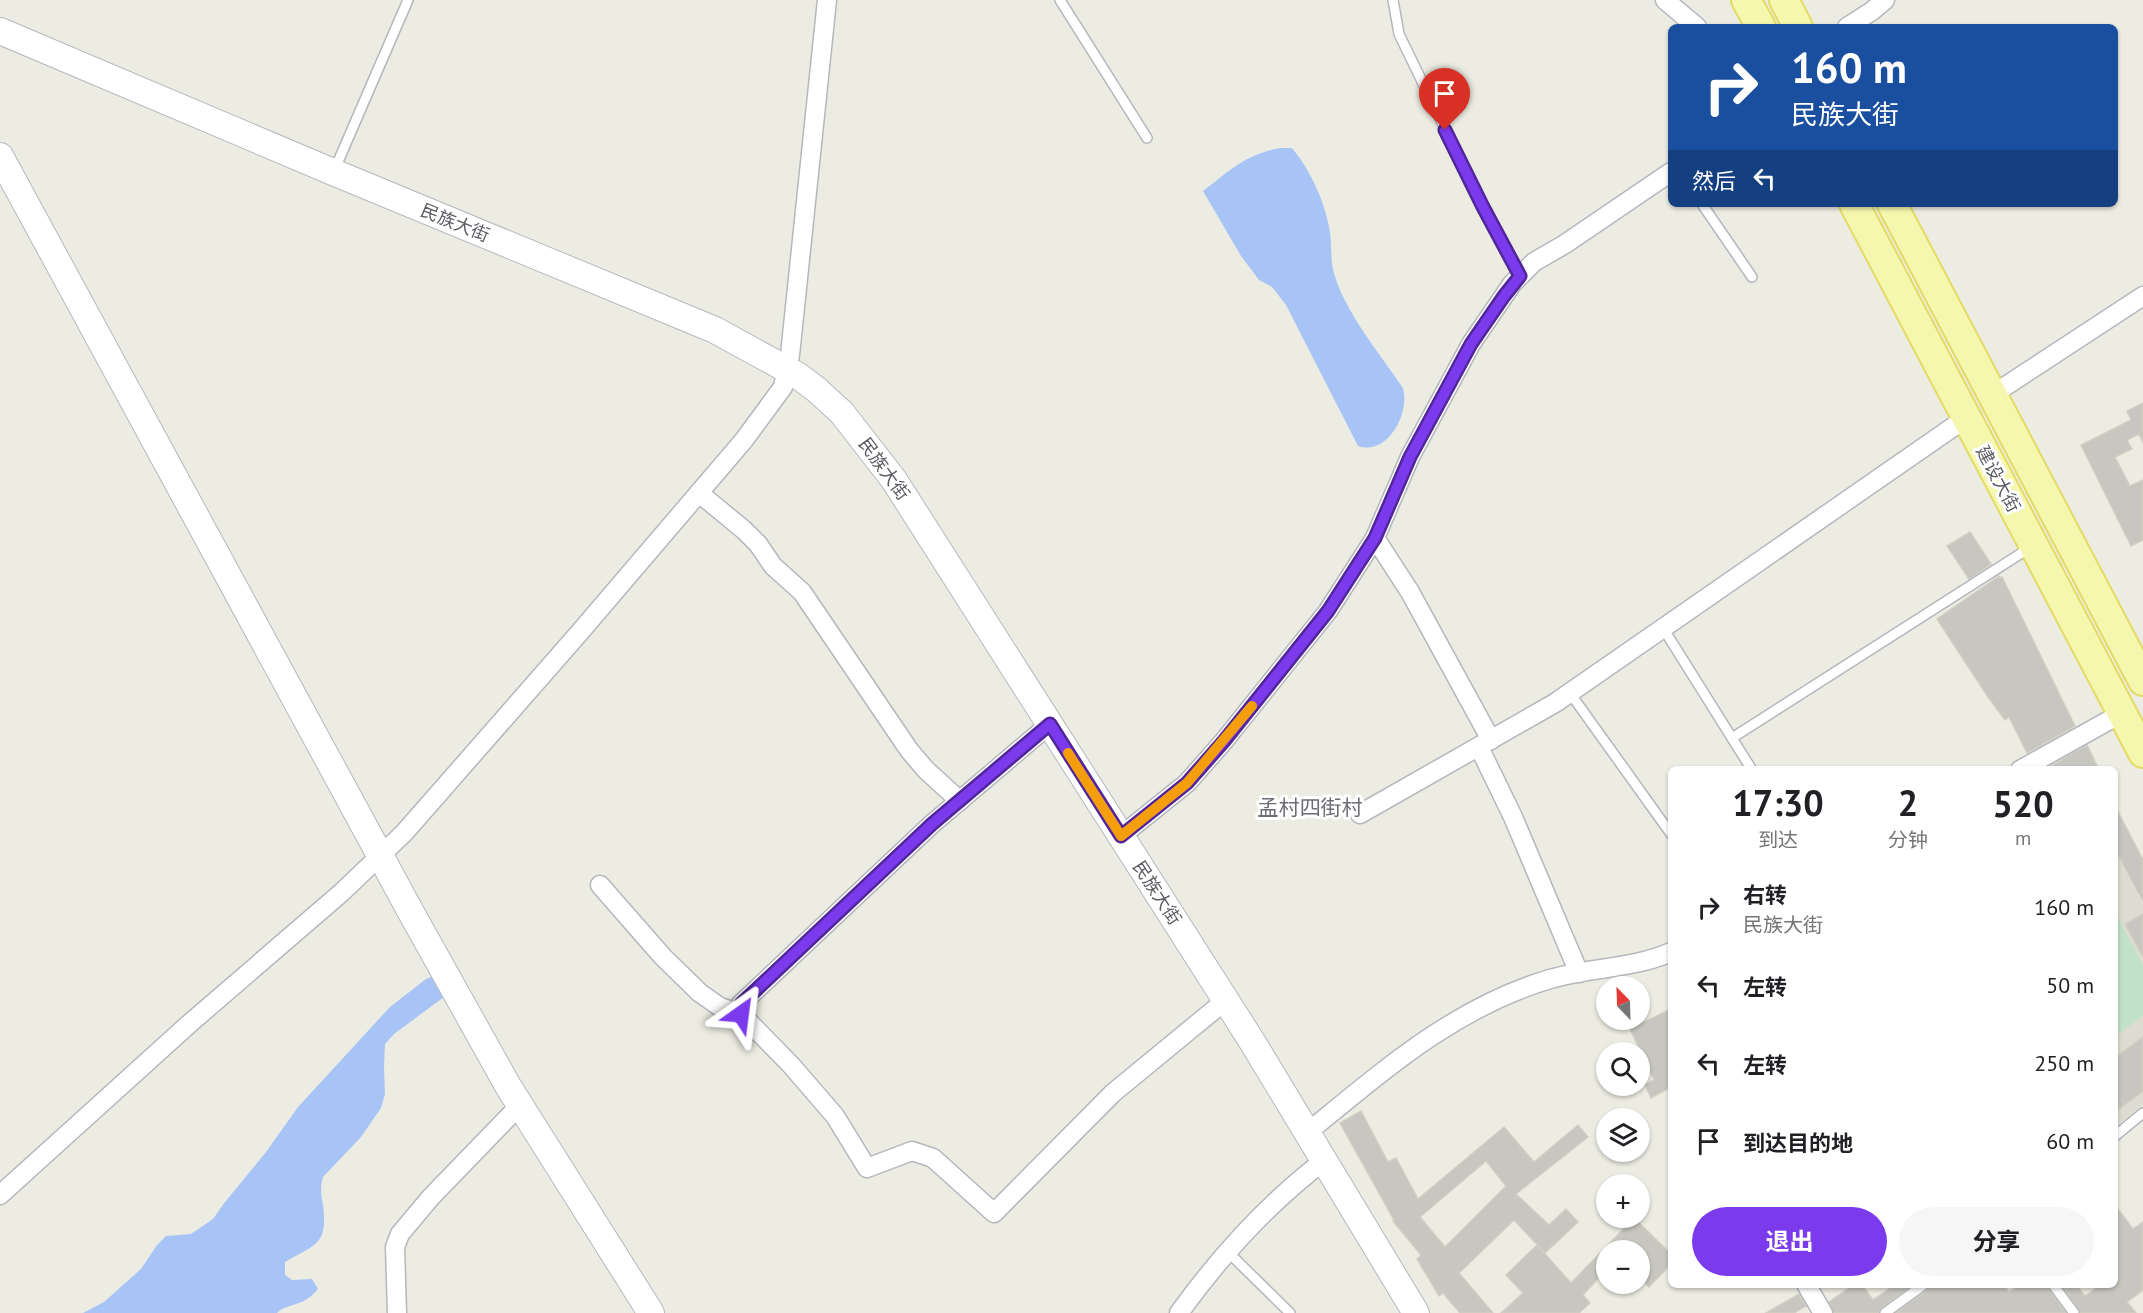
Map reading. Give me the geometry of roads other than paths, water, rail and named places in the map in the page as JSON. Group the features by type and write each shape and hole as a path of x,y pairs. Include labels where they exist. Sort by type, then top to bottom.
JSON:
{"main road":[{"path":"1746,0 1759,24"},
{"path":"1784,0 1796,24"},
{"name":"民族大街","path":"0,31 714,330 787,369 817,390 842,413 894,480 1226,1000 1416,1313"},
{"path":"0,156 380,856 520,1105 651,1313"},
{"name":"建设大街","path":"1856,207 2143,753"},
{"name":"建设大街","path":"1894,207 2143,681"}],"street":[{"path":"0,1195 189,1024 341,893 411,825 744,441 783,387 790,355 827,0"},
{"path":"1665,0 1693,24"},
{"path":"1851,24 1885,0"},
{"path":"1121,836 1187,783 1224,741 1328,611 1375,538 1410,457 1471,344 1512,284 1534,262 1565,244 1668,174"},
{"path":"1992,395 2143,296"},
{"path":"1360,814 1570,693 1966,418"},
{"path":"699,493 744,530 758,544 773,566 802,592 909,750 926,770 960,801"},
{"path":"1375,538 1410,592 1485,743 1513,817 1579,974"},
{"path":"2027,766 2122,713"},
{"path":"741,1014 741,1004 932,824 1050,724"},
{"path":"600,885 663,957 700,993 720,1007 741,1014 791,1065 835,1116 867,1168 912,1151 933,1158 994,1214 1113,1092 1226,1000"},
{"path":"1308,1132 1409,1050 1472,1012 1551,978 1653,960 1668,953"},
{"path":"397,1313 395,1246 400,1234 431,1197 520,1105"},
{"path":"1179,1313 1227,1251 1295,1182 1324,1160"},
{"path":"1808,1288 1823,1313"}],"lane":[{"path":"333,172 408,0"},
{"path":"1060,0 1147,138"},
{"path":"1393,0 1399,34 1483,207 1520,276"},
{"path":"1704,207 1752,277"},
{"path":"1732,738 2033,545"},
{"path":"1663,628 1750,766"},
{"path":"1570,693 1668,830"},
{"path":"2118,1134 2143,1113"},
{"path":"1227,1251 1290,1313"},
{"path":"1885,1313 1919,1288"},
{"path":"2055,1288 2074,1313"}],"water":[{"path":"1280,148 1292,148 1311,177 1328,221 1333,268 1339,287 1354,317 1403,388 1403,409 1400,420 1387,439 1379,445 1358,446 1286,305 1272,287 1259,280 1241,256 1203,191 1247,159"},
{"path":"434,976 444,997 394,1034 385,1044 385,1094 381,1108 361,1137 323,1177 321,1191 324,1228 318,1242 285,1262 285,1275 292,1280 312,1279 318,1289 313,1294 277,1313 83,1313 104,1302 141,1269 166,1236 191,1234 213,1219 298,1107 390,1007 426,979"}],"district":[{"name":"孟村四街村","path":"1310,808"}]}
